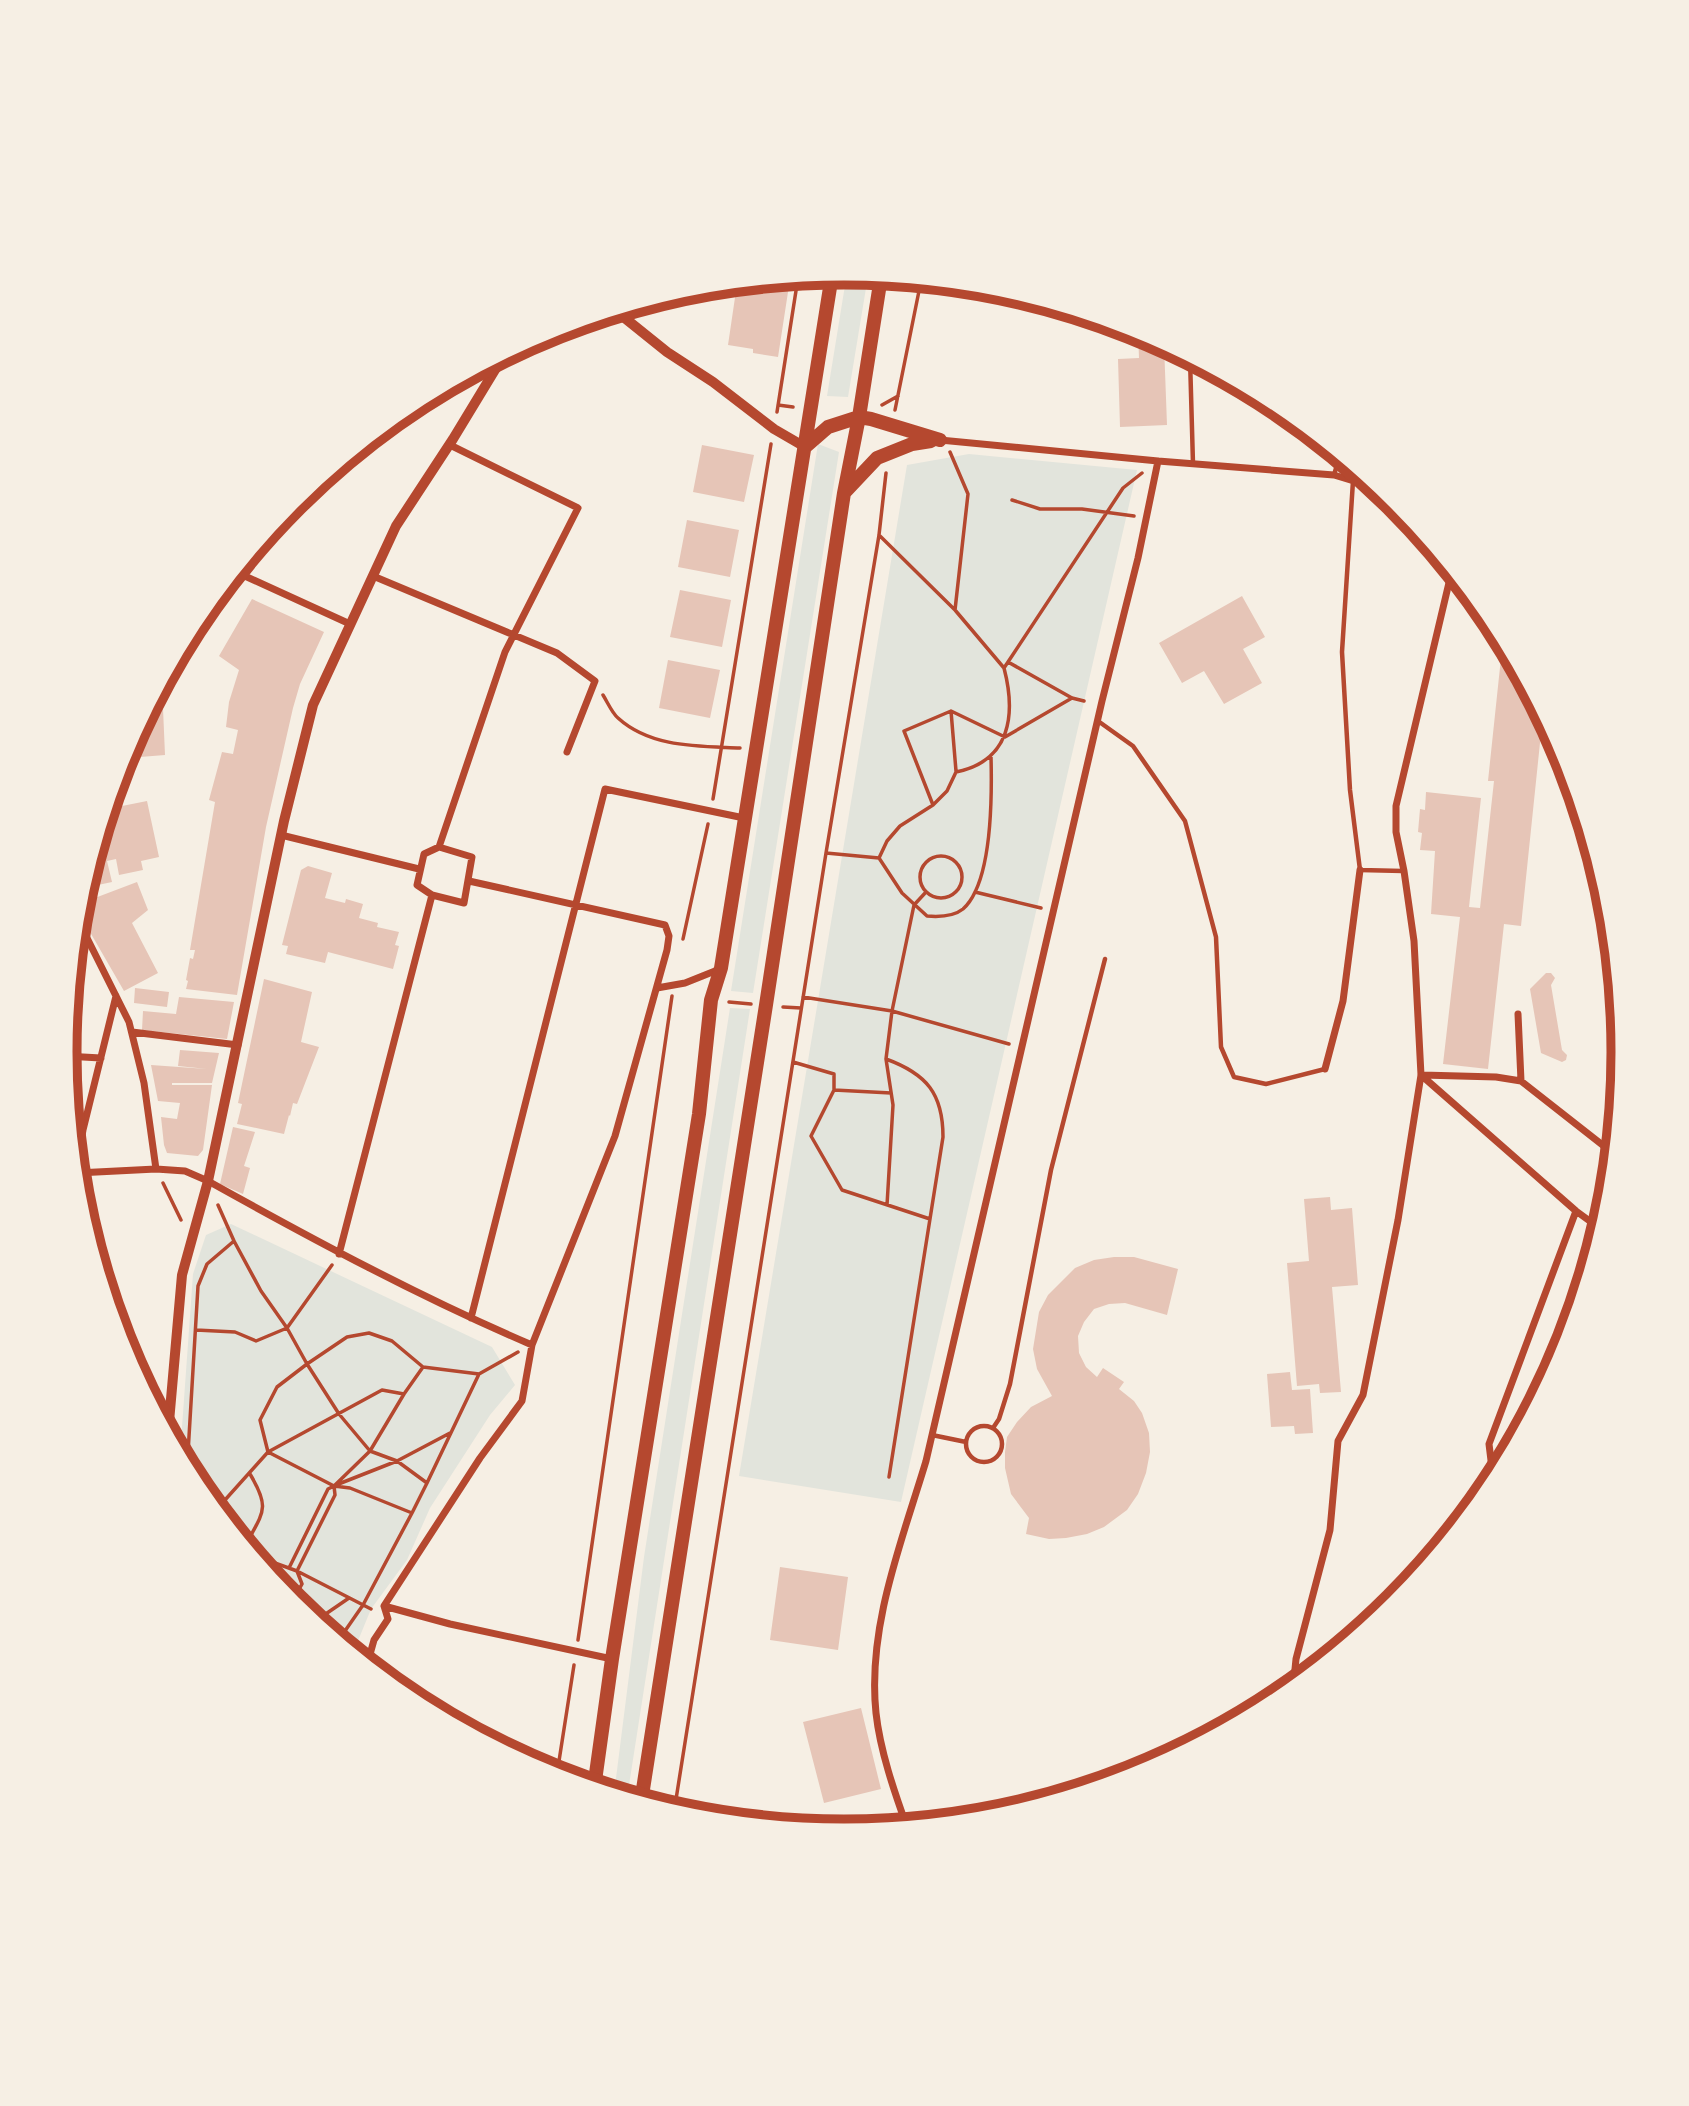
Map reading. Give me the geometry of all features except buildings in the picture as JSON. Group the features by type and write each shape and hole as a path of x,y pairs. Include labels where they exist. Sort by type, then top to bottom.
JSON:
{"main road":[{"path":"595,1779 699,1115 711,1000 721,968 830,286"},
{"path":"642,1793 844,493 880,286"},
{"path":"805,447 828,427 859,417 940,440"},
{"path":"844,493 877,458 912,444 940,440"}],"street":[{"path":"625,318 774,429 805,447"},
{"path":"169,1417 182,1275 208,1181 281,835 313,705 396,526 450,445 495,370"},
{"path":"940,440 1194,465 1334,475 1358,482"},
{"path":"439,847 505,652 579,508 450,445"},
{"path":"905,1818 876,1713 875,1673 879,1634 890,1581 926,1461 1158,461"},
{"path":"244,576 350,624"},
{"path":"373,576 557,653 594,681 567,752"},
{"path":"1294,1674 1296,1659 1330,1530 1338,1441 1363,1395 1398,1220 1421,1075 1414,941 1396,832 1396,806 1449,581"},
{"path":"471,1318 605,789 744,818"},
{"path":"281,835 419,869"},
{"path":"439,847 472,857 464,903 432,895 417,886 424,854 439,847"},
{"path":"1325,1069 1343,1001 1360,870"},
{"path":"384,1606 480,1458 522,1401 532,1345 615,1136 669,936 665,925 469,881"},
{"path":"339,1254 432,895"},
{"path":"87,937 132,1032 144,1083 156,1169"},
{"path":"657,988 685,983 721,968"},
{"path":"82,1131 116,995"},
{"path":"1518,1014 1521,1081"},
{"path":"132,1032 238,1045"},
{"path":"77,1057 100,1058"},
{"path":"1421,1075 1496,1077 1521,1081 1606,1147"},
{"path":"1421,1075 1592,1223"},
{"path":"87,1172 156,1169 185,1171 208,1181 339,1254 532,1345"},
{"path":"1492,1465 1489,1444 1576,1211"},
{"path":"384,1606 450,1624 612,1659"},
{"path":"370,1656 374,1640 388,1619 384,1606"}],"lane":[{"path":"1190,368 1194,465"},
{"path":"1334,475 1337,464"},
{"path":"1353,481 1342,652 1350,790 1360,870 1404,871"},
{"path":"1097,721 1133,746 1185,821 1216,937 1221,1047 1234,1077 1266,1083 1325,1069"},
{"path":"993,1428 999,1419 1010,1384 1051,1170 1105,959"},
{"path":"981,1426 993,1428 1001,1437 1002,1443 995,1459 983,1462 972,1458 966,1448 966,1442 971,1431 981,1426"},
{"path":"932,1435 966,1442"}],"path":[{"path":"776,417 798,287"},
{"path":"892,426 919,289"},
{"path":"881,405 898,396"},
{"path":"778,405 793,407"},
{"path":"683,940 711,810 772,439"},
{"path":"940,440 947,445 968,494 955,610"},
{"path":"676,1801 879,535 889,453"},
{"path":"1004,667 1123,488 1158,461"},
{"path":"1012,500 1040,509 1082,509 1146,518"},
{"path":"879,535 955,610 1004,667 1010,692 1010,714 1005,737 991,757 973,769 956,772"},
{"path":"1008,662 1072,698 1084,701"},
{"path":"594,681 616,717 637,732 677,744 757,749"},
{"path":"1005,737 1072,698"},
{"path":"878,858 887,841 900,826 933,805 947,790 956,772 951,710"},
{"path":"951,710 1005,737"},
{"path":"933,805 904,731 951,710"},
{"path":"878,858 902,893 927,916 946,917 963,909 975,892 984,864 992,799 991,757"},
{"path":"826,853 878,858"},
{"path":"935,856 949,857 955,861 962,873 962,880 956,892 936,898 926,892 919,877 923,864 935,856"},
{"path":"887,1205 893,1105 887,1059 892,1011 914,905 926,892"},
{"path":"975,892 1053,911"},
{"path":"559,1765 673,992"},
{"path":"803,997 892,1011 1021,1048"},
{"path":"729,1002 751,1004"},
{"path":"783,1006 801,1008"},
{"path":"887,1059 905,1066 923,1078 935,1093 943,1116 943,1137 889,1477"},
{"path":"793,1062 834,1074 834,1090 811,1136 842,1190 930,1219"},
{"path":"834,1090 891,1093"},
{"path":"156,1169 191,1242"},
{"path":"208,1181 234,1241 261,1291 339,1414 370,1451 397,1461 427,1483"},
{"path":"188,1450 198,1286 207,1264 234,1241"},
{"path":"196,1330 235,1332 256,1341 286,1328 339,1254"},
{"path":"412,1513 350,1488 334,1486 268,1452 260,1420 277,1387 347,1337 369,1333 393,1341 423,1367 480,1374"},
{"path":"343,1634 363,1605 412,1513 480,1374 532,1345"},
{"path":"334,1486 370,1451 423,1367"},
{"path":"223,1502 268,1452 382,1390 404,1394"},
{"path":"289,1568 328,1489 397,1461 452,1432"},
{"path":"250,1474 263,1495 263,1511 250,1537"},
{"path":"298,1592 302,1584 297,1571 335,1495 334,1486"},
{"path":"269,1561 297,1571 388,1619"},
{"path":"323,1616 349,1598"}],"shaded area":[{"path":"845,285 866,286 848,397 827,396"},
{"path":"818,444 839,452 753,993 731,991"},
{"path":"969,454 1137,470 901,1502 739,1476 907,465"},
{"path":"1581,838 1601,927 1583,865"},
{"path":"730,1008 750,1009 628,1789 615,1785 644,1557"},
{"path":"231,1224 492,1347 515,1385 490,1415 430,1508 407,1560 371,1609 356,1645 302,1596 267,1559 206,1479 181,1439 193,1274 206,1235"}]}
